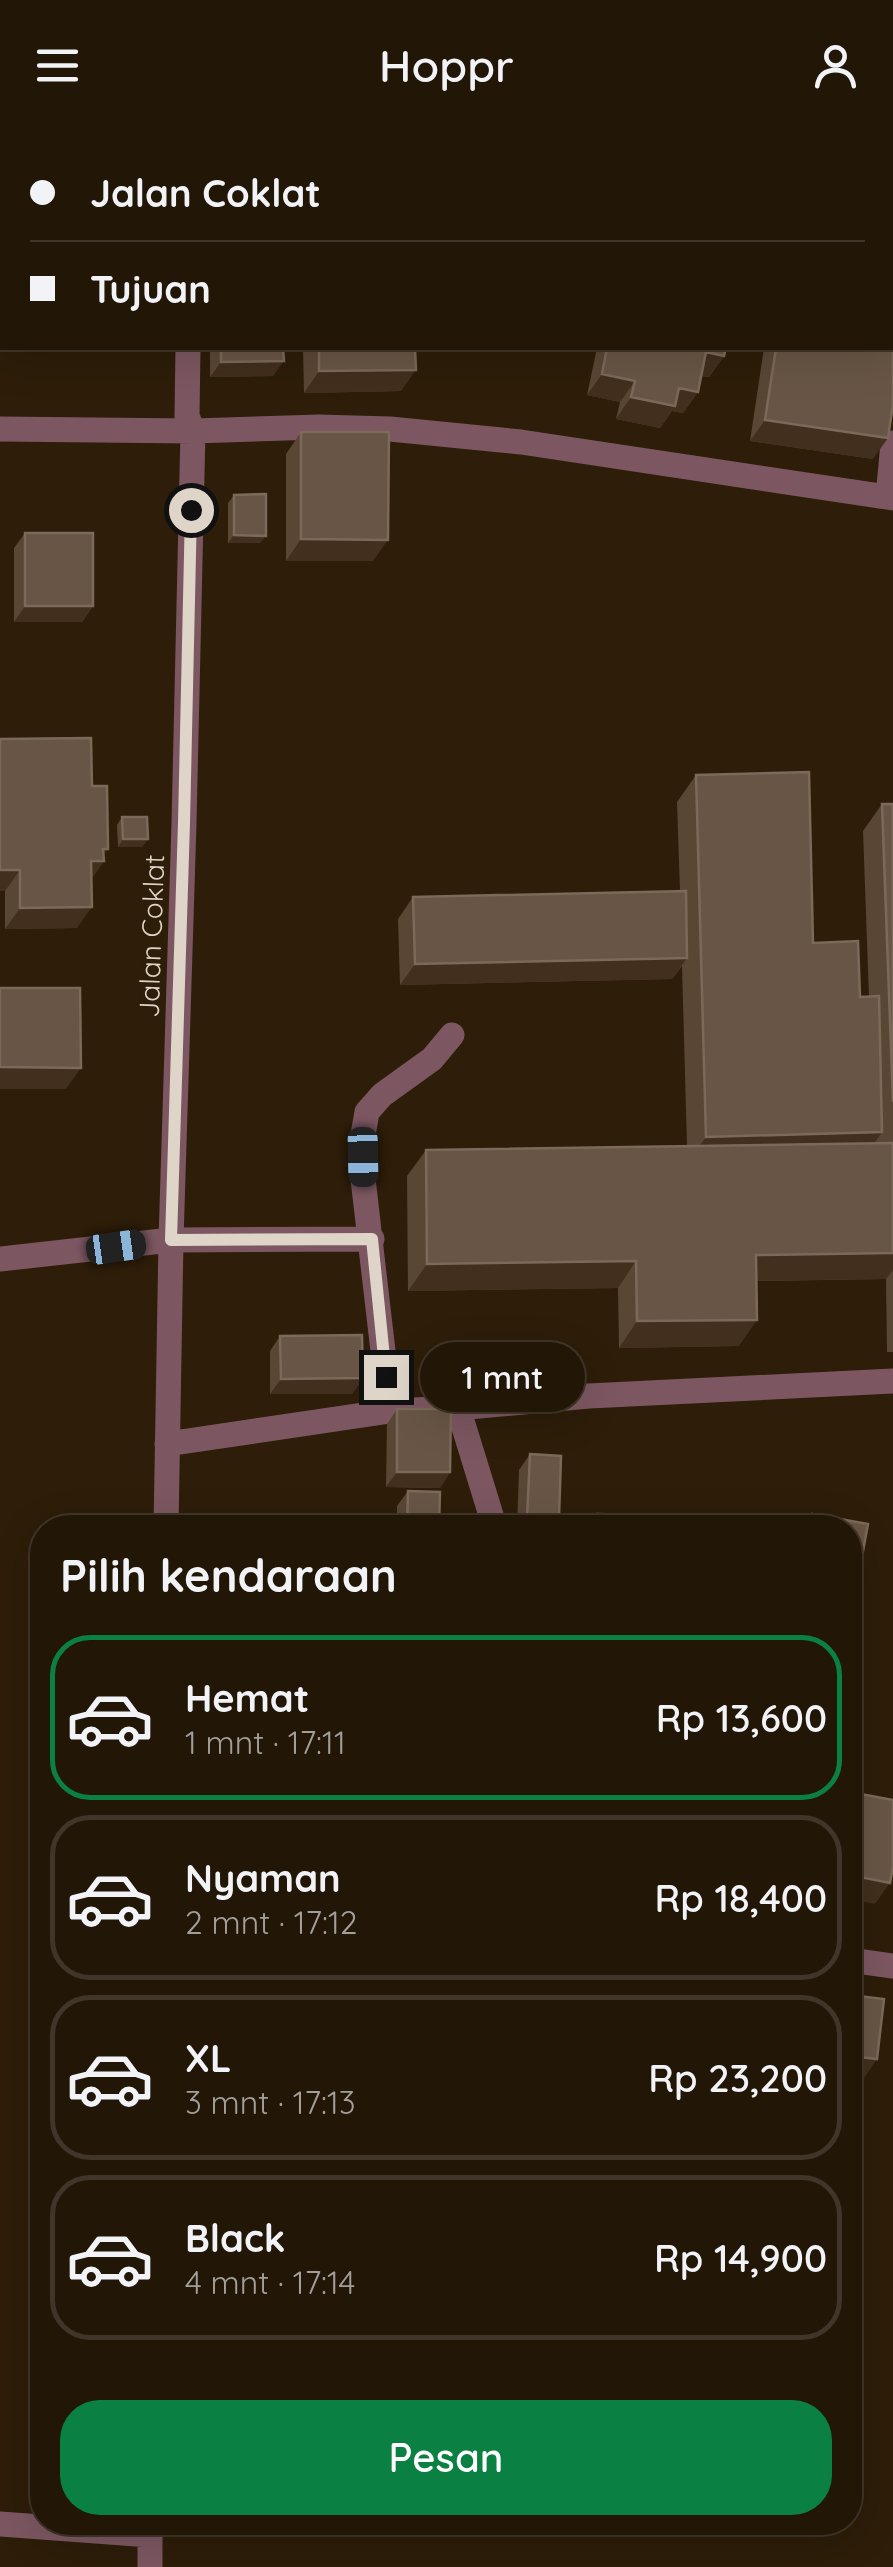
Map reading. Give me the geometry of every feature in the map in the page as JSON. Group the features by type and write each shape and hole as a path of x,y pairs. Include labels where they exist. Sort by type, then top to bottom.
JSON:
{"street":[{"name":"Jalan Coklat","path":"166,1515 193,431 187,416 188,350"},
{"path":"0,429 193,431 319,427 409,431 521,442 891,498 893,443"},
{"path":"390,1412 363,1179 363,1135 367,1112 382,1095 432,1059 452,1035"},
{"path":"0,1260 171,1240 372,1239"},
{"path":"166,1444 390,1412 589,1396 893,1380"},
{"path":"458,1408 491,1515"},
{"path":"862,1962 893,1966"},
{"path":"0,2524 30,2525"},
{"path":"150,2535 150,2567"}],"building":[{"path":"221,350 283,350 284,361 221,362"},
{"path":"319,350 415,350 416,370 319,371"},
{"path":"607,350 726,350 724,356 706,352 698,392 679,388 675,406 631,397 635,381 602,374"},
{"path":"776,350 893,350 893,404 888,438 765,420"},
{"path":"301,432 389,432 388,540 301,539"},
{"path":"266,494 266,536 234,535 234,495"},
{"path":"25,533 93,533 93,606 25,606"},
{"path":"91,738 92,786 107,786 108,849 103,849 104,861 91,861 92,907 20,908 20,870 0,870 0,739"},
{"path":"809,772 813,943 858,941 860,997 879,996 882,1132 706,1137 696,775"},
{"path":"882,804 893,804 893,1102"},
{"path":"122,817 147,817 148,839 123,839"},
{"path":"686,891 687,958 415,964 413,897"},
{"path":"0,988 80,988 81,1068 0,1067"},
{"path":"893,1143 893,1253 756,1255 757,1320 637,1321 636,1261 427,1264 426,1150"},
{"path":"362,1335 363,1378 281,1379 280,1336"},
{"path":"397,1409 451,1409 450,1472 397,1472"},
{"path":"530,1454 561,1456 559,1515 527,1515"},
{"path":"408,1491 440,1492 439,1515 407,1515"},
{"path":"862,1523 868,1524 862,1557"},
{"path":"862,1794 893,1800 890,1883 862,1877"},
{"path":"862,1996 884,1999 877,2059 862,2057"}],"route":[{"path":"191,510 171,1240 372,1239 386,1377"}]}
